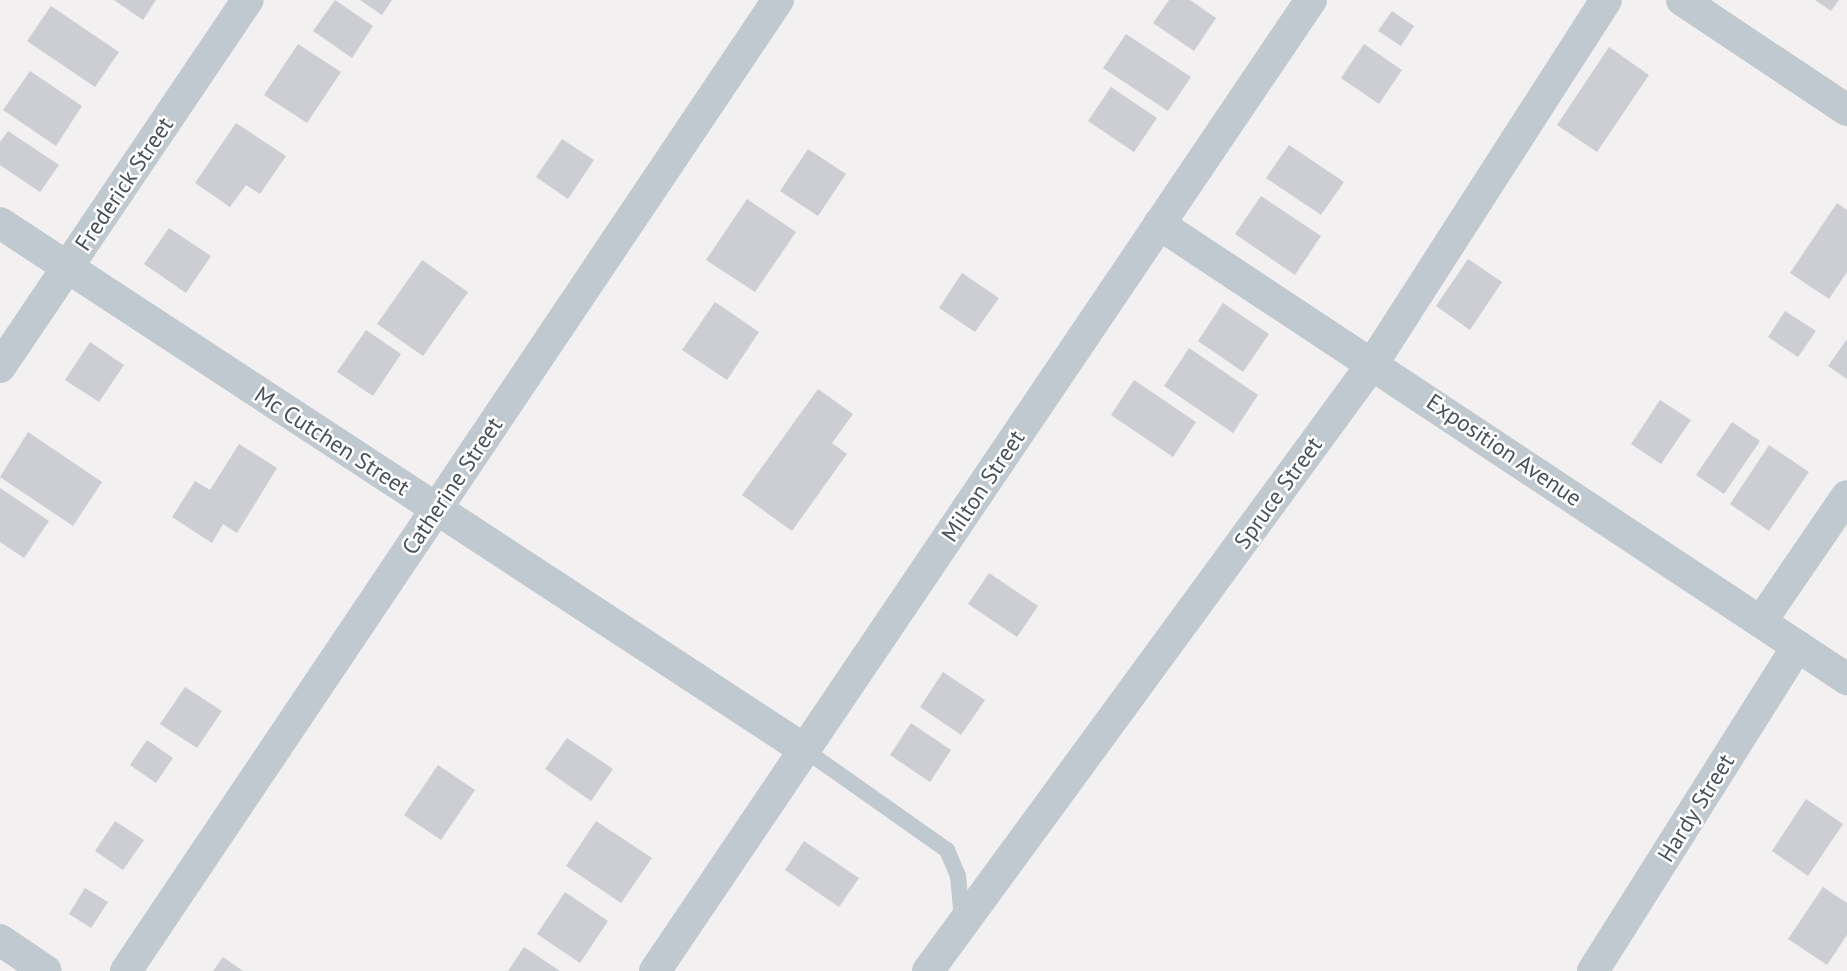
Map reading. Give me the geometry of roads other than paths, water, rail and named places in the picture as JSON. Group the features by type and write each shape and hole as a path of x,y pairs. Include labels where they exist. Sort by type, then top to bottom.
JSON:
{"street":[{"name":"Frederick Street","path":"0,367 248,0"},
{"name":"Catherine Street","path":"126,971 778,0"},
{"name":"Milton Street","path":"655,971 1311,0"},
{"name":"Spruce Street","path":"929,971 1373,363 1606,0"},
{"path":"1682,0 1847,110"},
{"name":"Mc Cutchen Street","path":"0,223 805,750"},
{"name":"Exposition Avenue","path":"1159,224 1762,620 1847,679"},
{"path":"1762,620 1847,496"},
{"name":"Hardy Street","path":"1593,971 1798,646"},
{"path":"0,940 46,971"}],"lane":[{"path":"805,750 947,850 958,876 963,924"}]}
